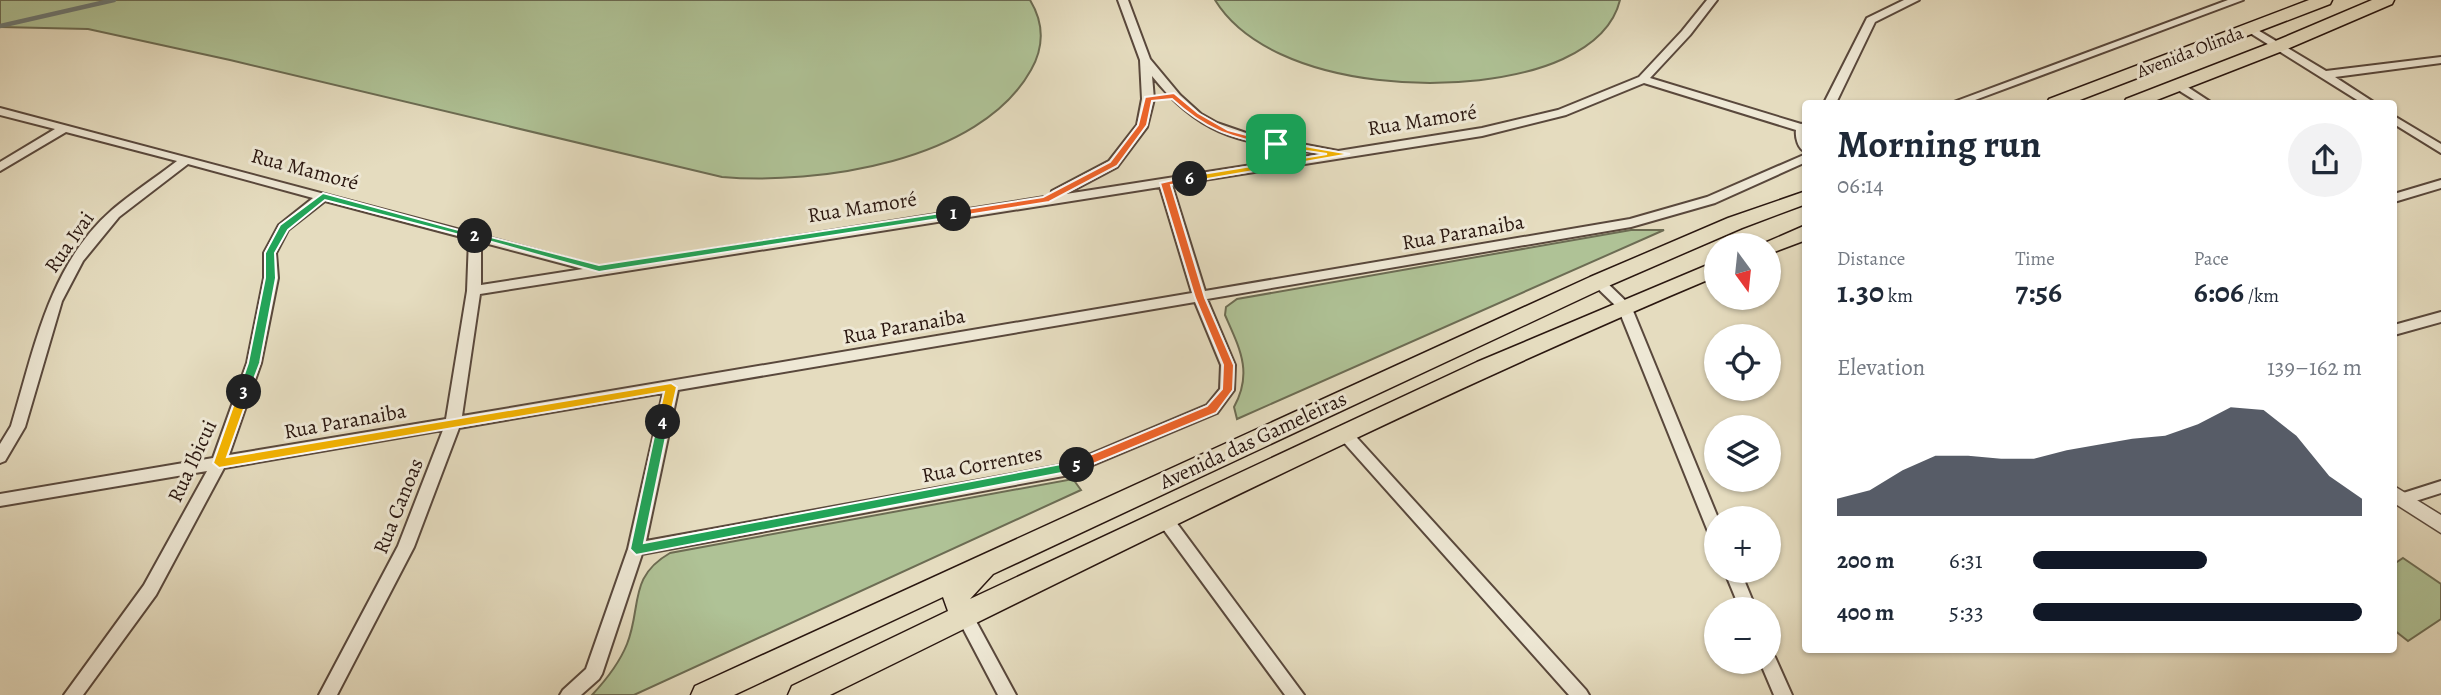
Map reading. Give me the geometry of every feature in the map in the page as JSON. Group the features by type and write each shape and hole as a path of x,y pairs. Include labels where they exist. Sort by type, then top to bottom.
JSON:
{"main road":[{"name":"Avenida Olinda","path":"2064,100 2324,0"},
{"name":"Avenida Olinda","path":"2141,100 2279,46 2386,0"},
{"name":"Avenida das Gameleiras","path":"705,695 1598,282 1735,223 1802,198"},
{"path":"1782,242 1802,234"},
{"name":"Avenida das Gameleiras","path":"802,695 1164,517 1623,306 1704,273"},
{"path":"965,617 956,599 959,590 997,558"}],"street":[{"path":"1045,200 1113,164 1143,125 1148,99 1145,60 1123,0"},
{"name":"Rua Mamoré","path":"474,290 1482,132 1562,113 1643,79 1686,33 1712,0"},
{"path":"1831,100 1871,20 1914,0"},
{"path":"1965,100 2238,0"},
{"path":"2250,29 2364,100"},
{"path":"1145,60 1174,96 1195,115 1225,132 1276,144 1346,154"},
{"path":"2325,75 2441,61"},
{"path":"1643,79 1802,126"},
{"path":"2179,86 2201,100"},
{"path":"1148,99 1174,96"},
{"name":"Rua Mamoré","path":"0,111 599,269"},
{"path":"2397,121 2441,149"},
{"path":"0,167 65,128"},
{"name":"Rua Ivai","path":"0,457 18,427 55,301 77,259 115,214 186,160"},
{"name":"Rua Paranaiba","path":"0,500 1631,223 1711,200 1802,160"},
{"name":"Rua Correntes","path":"636,549 1069,469 1212,410 1227,390 1228,365 1200,298 1165,183"},
{"path":"2397,197 2441,184"},
{"name":"Rua Ibicui","path":"74,695 150,590 219,463 254,363 271,278 270,253 283,228 323,196"},
{"name":"Rua Canoas","path":"328,695 406,547 453,424 474,290 475,236"},
{"path":"1598,282 1623,306 1705,506"},
{"path":"2397,329 2441,317"},
{"path":"569,695 593,674 636,549 671,387"},
{"path":"1344,433 1580,695"},
{"path":"2399,496 2441,487"},
{"path":"2399,496 2441,525"},
{"path":"1164,517 1295,695"},
{"path":"965,617 1007,695"},
{"path":"1774,674 1783,695"}],"green space":[{"path":"0,0 1030,0 1038,17 1041,35 1031,70 1007,101 974,127 936,146 893,161 848,171 803,177 722,177 88,29 0,27"},
{"path":"1215,0 1620,0 1612,20 1599,36 1563,59 1525,72 1479,80 1429,83 1377,80 1327,70 1281,54 1243,31"},
{"path":"1631,230 1664,230 1237,419 1234,407 1243,383 1242,361 1225,315 1226,307 1237,299"},
{"path":"1073,479 1081,490 634,695 592,695 624,651 642,582 657,562 670,553"},
{"path":"2403,558 2441,584 2441,619 2408,641 2397,632 2397,562"}],"waterway":[{"path":"0,26 114,0"}],"route":[{"path":"1174,96 1195,115 1225,132 1276,144 1346,154 1165,183 1200,298 1228,365 1227,390 1212,410 1069,469 636,549 671,387 219,463 254,363 271,278 270,253 283,228 323,196 599,269 1045,200 1113,164 1143,125 1148,99 1174,96"}]}
